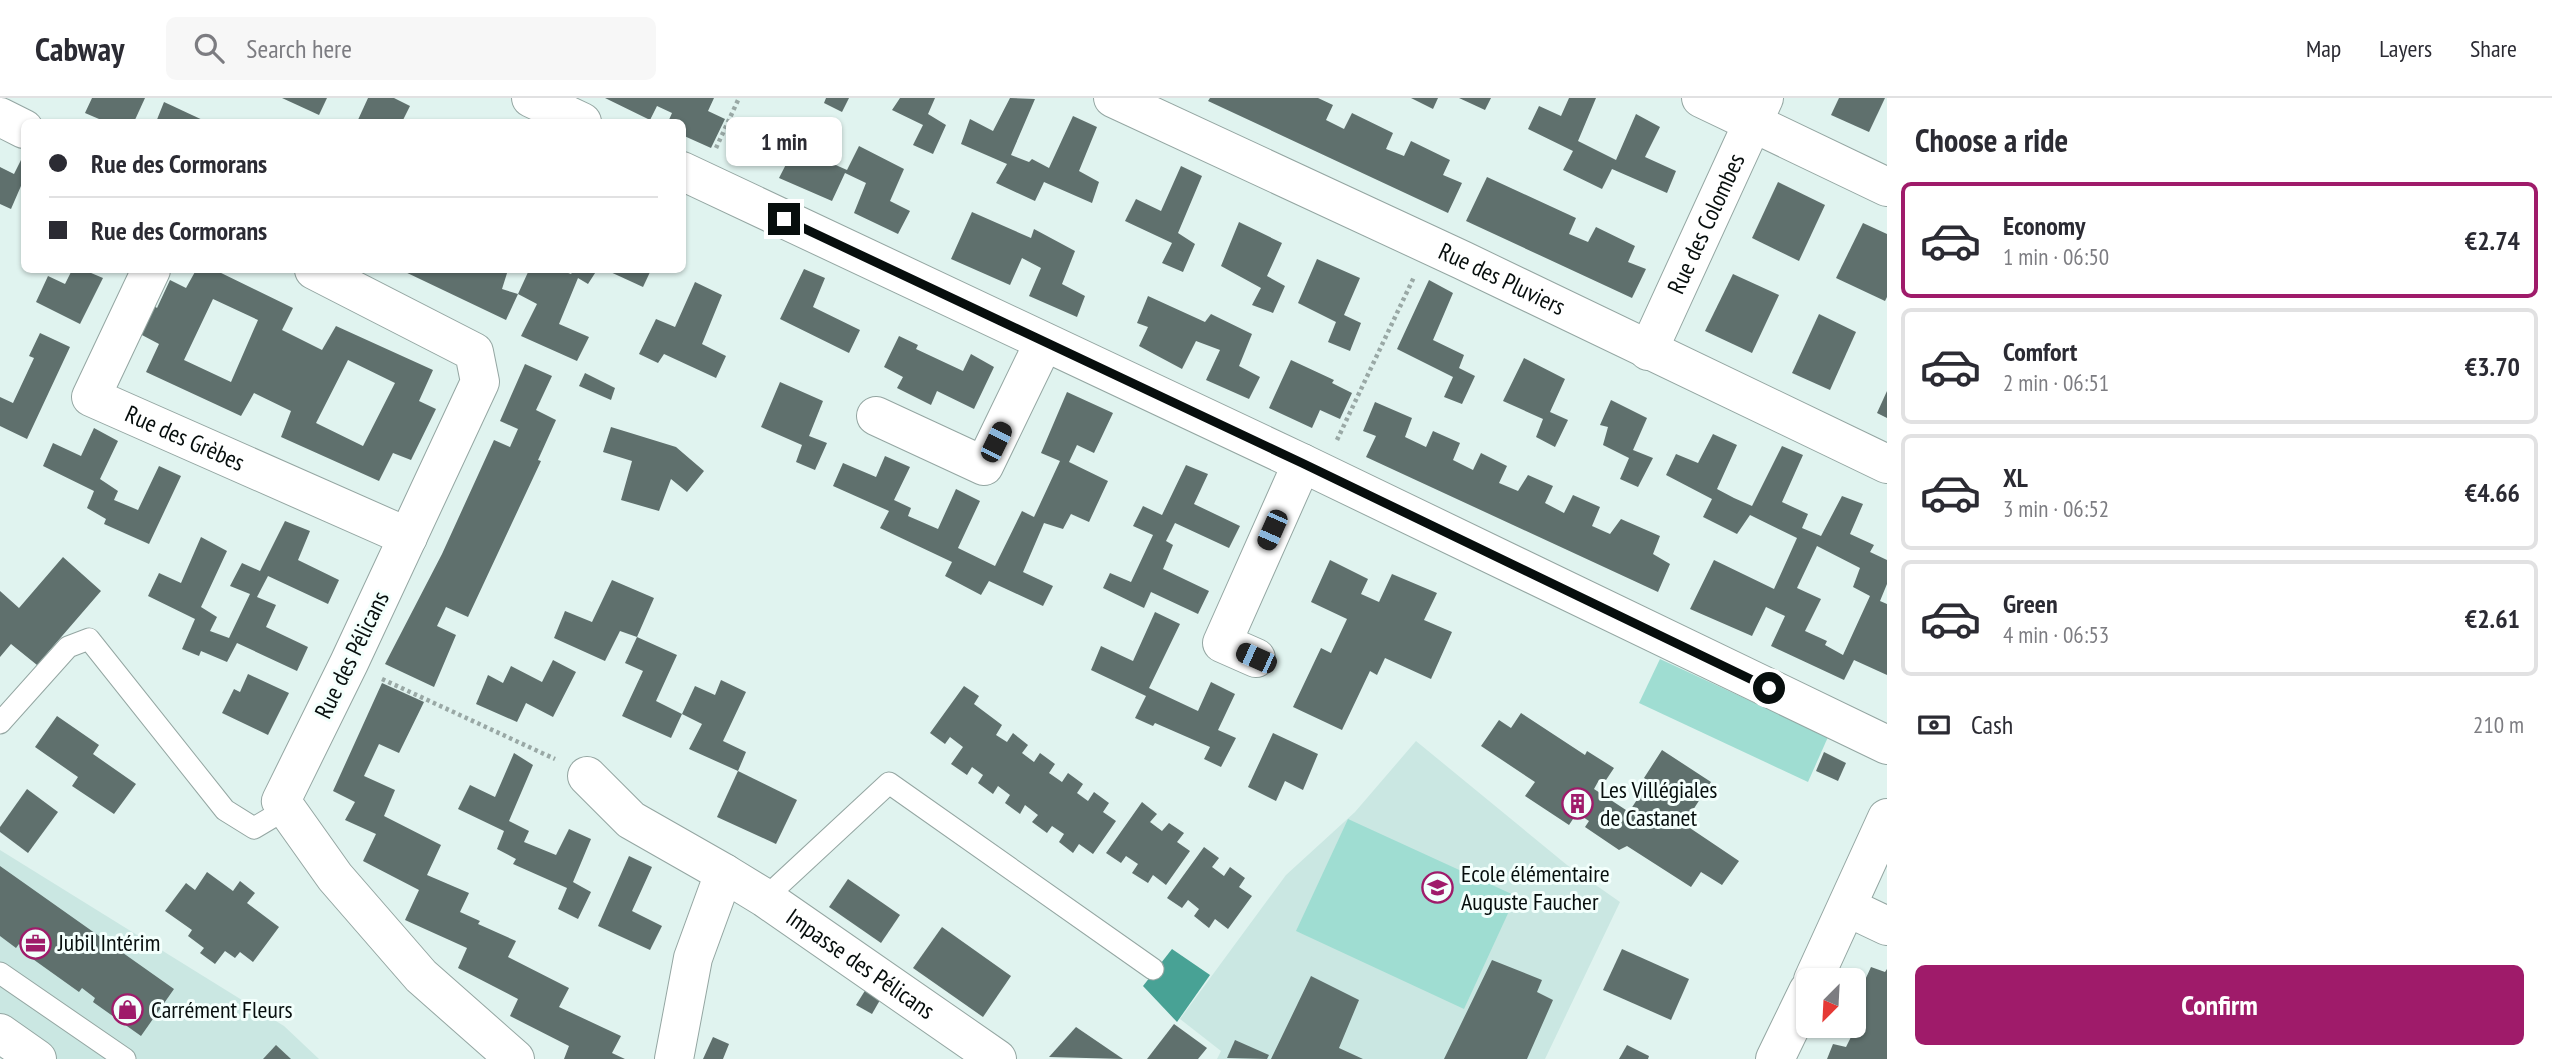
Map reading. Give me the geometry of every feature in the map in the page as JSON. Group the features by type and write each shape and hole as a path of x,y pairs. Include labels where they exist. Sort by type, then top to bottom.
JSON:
{"street":[{"path":"531,98 576,119"},
{"name":"Rue des Pluviers","path":"1113,98 1154,107 1648,351 1887,464"},
{"path":"1701,98 1758,110 1887,187"},
{"name":"Rue des Colombes","path":"1648,351 1758,110"},
{"path":"698,162 1044,342 1302,463 1887,745"},
{"name":"Rue des Grèbes","path":"150,273 91,397 408,537"},
{"name":"Rue des Pélicans","path":"286,809 281,801 349,663 480,382 474,352 320,273"},
{"path":"876,416 985,466 1044,342"},
{"path":"1256,658 1222,643 1302,463"},
{"name":"Impasse des Pélicans","path":"587,776 631,820 765,898 997,1059"},
{"path":"286,809 335,877 421,976 515,1059"},
{"path":"1819,968 1887,818"},
{"path":"674,1059 693,958 724,873"},
{"path":"1847,907 1887,926"},
{"path":"1775,1059 1796,1016"},
{"path":"0,1033 37,1059"}],"lane":[{"path":"0,723 68,647 89,639 225,810 254,828 286,809"},
{"path":"765,898 889,783 1153,969"},
{"path":"0,973 125,1059"}],"path":[{"path":"698,162 739,98"},
{"path":"1335,444 1415,273"},
{"path":"349,663 587,776"}],"shaded area":[{"path":"1660,659 1828,737 1808,782 1639,703"},
{"name":"Ecole élémentaire Auguste Faucher","path":"1416,741 1567,865 1620,902 1545,1059 1217,1059 1221,1051 1180,1019 1286,875 1355,812"},
{"path":"1348,819 1516,896 1464,1009 1296,931"},
{"path":"0,850 284,1026 319,1059 57,1059 0,1019"},
{"path":"1172,949 1210,975 1177,1022 1143,986"}],"building":[{"path":"92,98 145,98 135,119 99,119 85,113"},
{"path":"282,98 327,98 319,115"},
{"path":"368,98 394,98 410,106 404,119 358,119"},
{"path":"605,98 714,98 708,111 725,119 711,148 686,137 686,119 669,119 672,113 657,106 648,119"},
{"path":"826,98 849,98 842,112 824,103"},
{"path":"900,98 935,98 928,114 946,125 933,154 913,145 923,125 892,110"},
{"path":"1010,98 1035,99 1011,155 1029,162 1032,159 1049,168 1073,116 1097,127 1079,171 1099,182 1092,203 1044,182 1035,201 996,183 1007,164 961,144 970,119 993,131"},
{"path":"1210,98 1318,98 1333,105 1326,120 1344,129 1352,113 1393,133 1386,149 1404,156 1411,141 1450,160 1443,175 1462,183 1448,213 1208,101"},
{"path":"1411,98 1438,98 1433,109"},
{"path":"1459,98 1491,98 1485,110"},
{"path":"1569,98 1596,98 1578,141 1616,160 1636,114 1660,127 1645,157 1676,171 1667,193 1612,169 1602,189 1563,170 1573,151 1528,129 1539,106 1561,116"},
{"path":"1839,98 1885,98 1869,132 1831,115"},
{"path":"164,102 201,119 157,119"},
{"path":"802,133 836,148 829,162 847,170 859,146 904,169 890,201 910,211 898,234 854,213 866,183 845,173 832,201 779,178"},
{"path":"21,160 21,186 11,209 0,204 0,167 14,174"},
{"path":"1181,166 1202,176 1178,233 1195,244 1183,272 1162,263 1172,243 1125,221 1136,199 1161,211"},
{"path":"1487,177 1576,218 1569,234 1588,242 1596,227 1635,246 1628,262 1646,269 1632,298 1466,221"},
{"path":"1778,182 1825,205 1799,261 1752,238"},
{"path":"972,212 1031,238 1034,229 1075,251 1062,284 1085,296 1077,317 1029,296 1041,268 1022,258 1010,285 951,259"},
{"path":"1239,222 1282,243 1267,276 1285,286 1273,313 1252,305 1261,288 1221,266"},
{"path":"1863,223 1887,234 1885,301 1836,278"},
{"path":"1317,259 1360,278 1344,315 1361,323 1350,351 1328,342 1336,322 1298,303"},
{"path":"804,269 825,278 813,307 860,330 849,353 780,319"},
{"path":"70,273 91,273 103,278 80,324 36,302 48,276 65,284"},
{"path":"194,273 221,273 293,308 282,330 322,350 336,326 433,370 419,401 436,409 411,460 393,453 379,481 281,437 291,411 254,393 241,416 146,372 159,344 140,334 153,305 157,308 170,280 186,288","holes":["213,299 258,320 231,382 184,360","348,360 395,383 363,446 316,423"]},
{"path":"407,273 507,273 502,289 518,294 506,320"},
{"path":"528,273 595,273 588,284 578,278 559,324 589,337 577,361 521,336 537,304 518,294"},
{"path":"613,273 650,273 643,287"},
{"path":"1733,274 1779,295 1752,353 1705,331"},
{"path":"1429,280 1453,293 1433,340 1464,355 1459,368 1475,376 1462,404 1444,397 1453,377 1397,349"},
{"path":"695,282 722,295 702,344 726,356 716,378 664,354 658,363 639,354 656,319 675,327"},
{"path":"1148,296 1205,322 1211,314 1252,334 1239,366 1260,377 1249,399 1206,380 1220,350 1196,341 1182,369 1139,346 1148,327 1137,323"},
{"path":"1819,314 1856,332 1830,390 1792,373"},
{"path":"40,333 70,347 27,439 0,426 0,397 13,403 34,358 29,356"},
{"path":"899,336 918,345 916,349 963,371 971,354 994,367 974,409 937,391 931,405 897,388 903,377 884,367"},
{"path":"1524,358 1565,379 1550,412 1568,420 1555,447 1536,437 1543,419 1503,401"},
{"path":"1291,360 1334,380 1332,383 1352,393 1340,419 1320,410 1312,428 1269,408"},
{"path":"525,364 552,376 536,410 556,420 538,460 541,461 468,617 446,607 437,626 456,635 434,687 385,664 442,554 494,440 510,447 518,429 500,421"},
{"path":"585,373 615,388 611,400 579,386"},
{"path":"780,382 823,401 809,436 827,443 815,470 796,462 802,445 761,427"},
{"path":"1887,391 1887,418 1877,413"},
{"path":"1067,392 1113,413 1094,453 1077,445 1069,462 1108,481 1089,522 1071,514 1063,529 1044,523 1023,572 1053,586 1043,606 989,581 981,595 945,576 952,562 880,528 889,511 833,486 843,463 876,477 885,456 910,467 894,500 911,508 908,516 938,529 956,489 980,501 958,548 995,566 1022,511 1034,517 1060,461 1041,453"},
{"path":"1611,400 1647,418 1633,450 1653,458 1638,487 1620,479 1629,458 1603,445 1608,427 1600,425"},
{"path":"1375,402 1412,418 1405,437 1426,447 1433,431 1460,443 1453,460 1473,470 1481,453 1507,466 1499,483 1518,491 1528,475 1553,486 1545,503 1564,513 1573,495 1600,507 1592,526 1610,534 1621,519 1660,536 1653,554 1670,564 1658,592 1366,457 1376,436 1363,431"},
{"path":"611,427 676,447 704,471 687,492 671,479 659,511 621,500 632,461 603,452"},
{"path":"94,428 118,441 100,479 118,491 114,500 138,510 159,466 181,476 149,544 104,524 106,519 87,508 94,491 43,466 53,443 81,456"},
{"path":"1713,434 1737,445 1717,489 1752,506 1782,446 1803,455 1782,502 1808,514 1802,528 1821,536 1842,496 1863,504 1850,534 1874,545 1870,552 1887,560 1887,584 1880,601 1887,604 1887,675 1854,660 1844,680 1771,646 1785,616 1766,607 1752,636 1690,609 1714,560 1774,589 1797,538 1750,515 1737,534 1703,517 1712,499 1666,475 1676,454 1698,463","holes":["1817,546 1860,568 1853,587 1870,596 1843,655 1825,645 1827,641 1805,631 1821,599 1797,588"]},
{"path":"1186,465 1208,474 1194,504 1240,526 1229,548 1175,523 1166,541 1173,545 1163,569 1209,591 1198,614 1151,592 1144,608 1103,588 1110,573 1131,582 1153,535 1133,526 1143,506 1162,515"},
{"path":"285,521 310,531 298,560 339,580 328,604 268,576 257,597 276,605 266,627 308,647 297,671 237,643 227,662 201,651 199,656 182,649 195,619 148,596 159,573 181,583 201,537 227,551 201,607 217,617 210,631 229,638 250,594 230,586 242,563 260,571"},
{"path":"63,557 101,591 37,665 11,644 0,657 0,591 19,608"},
{"path":"1330,560 1368,579 1361,594 1379,602 1392,574 1437,593 1424,620 1452,632 1431,679 1385,658 1377,675 1370,671 1342,730 1293,707 1321,648 1331,653 1347,619 1311,602"},
{"path":"612,580 654,598 637,637 620,631 605,661 554,638 565,611 592,622"},
{"path":"1155,612 1180,624 1149,688 1198,711 1211,682 1235,694 1218,730 1236,738 1221,767 1204,759 1210,747 1155,723 1153,726 1135,718 1146,696 1091,670 1101,646 1133,661"},
{"path":"637,637 677,655 656,701 682,714 671,738 622,716 643,671 625,663"},
{"path":"553,660 576,672 553,717 526,703 517,722 476,704 488,675 503,683 511,666 542,682"},
{"path":"248,674 289,693 268,735 222,713 234,689 240,692"},
{"path":"721,680 746,692 723,741 746,752 738,771 689,749 702,724 682,714 695,686 715,695"},
{"path":"382,683 424,702 399,753 379,744 364,776 395,790 384,816 441,845 427,875 469,893 460,912 480,921 478,924 516,941 508,957 569,988 559,1007 621,1036 612,1053 625,1059 564,1059 569,1046 510,1016 518,999 458,968 467,948 405,920 419,890 363,861 376,834 345,820 355,802 333,791"},
{"path":"964,686 979,696 974,704 1002,725 996,735 1007,742 1013,733 1028,745 1022,753 1034,762 1040,753 1055,764 1049,773 1062,782 1068,773 1083,784 1077,793 1088,801 1094,792 1109,803 1103,812 1116,821 1093,854 1079,844 1073,853 1059,842 1064,834 1052,826 1047,833 1032,822 1038,815 1025,805 1020,814 1005,803 1010,795 998,786 993,794 978,783 983,775 972,767 967,775 951,764 963,747 950,737 945,744 930,733"},
{"name":"Les Villégiales de Castanet","path":"1521,713 1585,755 1587,751 1614,768 1606,780 1599,780 1594,789 1629,812 1649,781 1644,778 1662,750 1711,782 1684,824 1739,861 1722,885 1701,872 1691,887 1627,846 1619,850 1585,827 1589,821 1577,813 1569,825 1525,796 1535,782 1481,746 1499,720 1511,728"},
{"path":"57,716 99,745 93,754 136,784 114,814 72,786 78,777 35,747"},
{"path":"1273,733 1318,754 1303,790 1285,781 1276,801 1248,787"},
{"path":"1824,752 1846,763 1838,781 1816,771"},
{"path":"514,753 533,765 509,821 529,831 524,842 556,855 569,829 591,839 573,882 591,892 578,919 558,909 567,888 513,864 516,859 497,849 504,831 458,809 470,785 495,797"},
{"path":"738,771 797,800 776,844 717,817"},
{"path":"27,789 58,812 28,853 0,832 0,827"},
{"path":"1142,802 1157,814 1150,822 1162,831 1169,823 1184,833 1177,842 1190,851 1166,885 1153,875 1148,883 1132,873 1138,864 1126,856 1121,863 1106,853"},
{"path":"1204,847 1219,858 1212,867 1224,876 1230,867 1245,878 1239,887 1252,896 1228,929 1215,919 1209,928 1194,916 1199,909 1188,900 1182,908 1167,898"},
{"path":"629,856 652,867 632,911 662,926 650,950 598,926"},
{"path":"0,866 174,989 141,1036 93,1002 95,998 82,988 79,992 30,957 33,954 19,944 16,948 0,936"},
{"path":"207,872 233,891 240,881 255,893 247,903 279,927 253,962 240,952 235,958 225,951 215,964 200,953 204,948 188,936 192,930 165,911 186,883 195,890"},
{"path":"848,879 900,915 881,943 829,907"},
{"path":"942,927 1011,976 983,1017 913,968"},
{"path":"1622,949 1689,979 1671,1020 1603,990"},
{"path":"1492,960 1542,980 1537,992 1553,1000 1527,1059 1444,1059"},
{"path":"1871,967 1885,972 1887,969 1887,1059 1827,1059 1833,1044 1846,1047 1850,1038 1866,1038 1866,978"},
{"path":"1311,976 1359,1000 1339,1048 1363,1059 1271,1059"},
{"path":"871,981 884,993 872,1014 856,1005"},
{"path":"1174,1024 1207,1048 1198,1059 1147,1059"},
{"path":"1076,1027 1123,1059 1049,1057"},
{"path":"713,1037 729,1044 723,1059 703,1059"},
{"path":"1235,1040 1269,1055 1267,1059 1227,1058"},
{"path":"276,1045 291,1059 263,1059"},
{"path":"1627,1045 1649,1056 1648,1059 1619,1059"}],"place":[{"name":"Les Villégiales de Castanet","path":"1577,804"},
{"name":"Ecole élémentaire Auguste Faucher","path":"1438,888"},
{"name":"Jubil Intérim","path":"35,943"},
{"name":"Carrément Fleurs","path":"128,1010"}],"route":[{"path":"784,219 1302,463 1769,688"}]}
